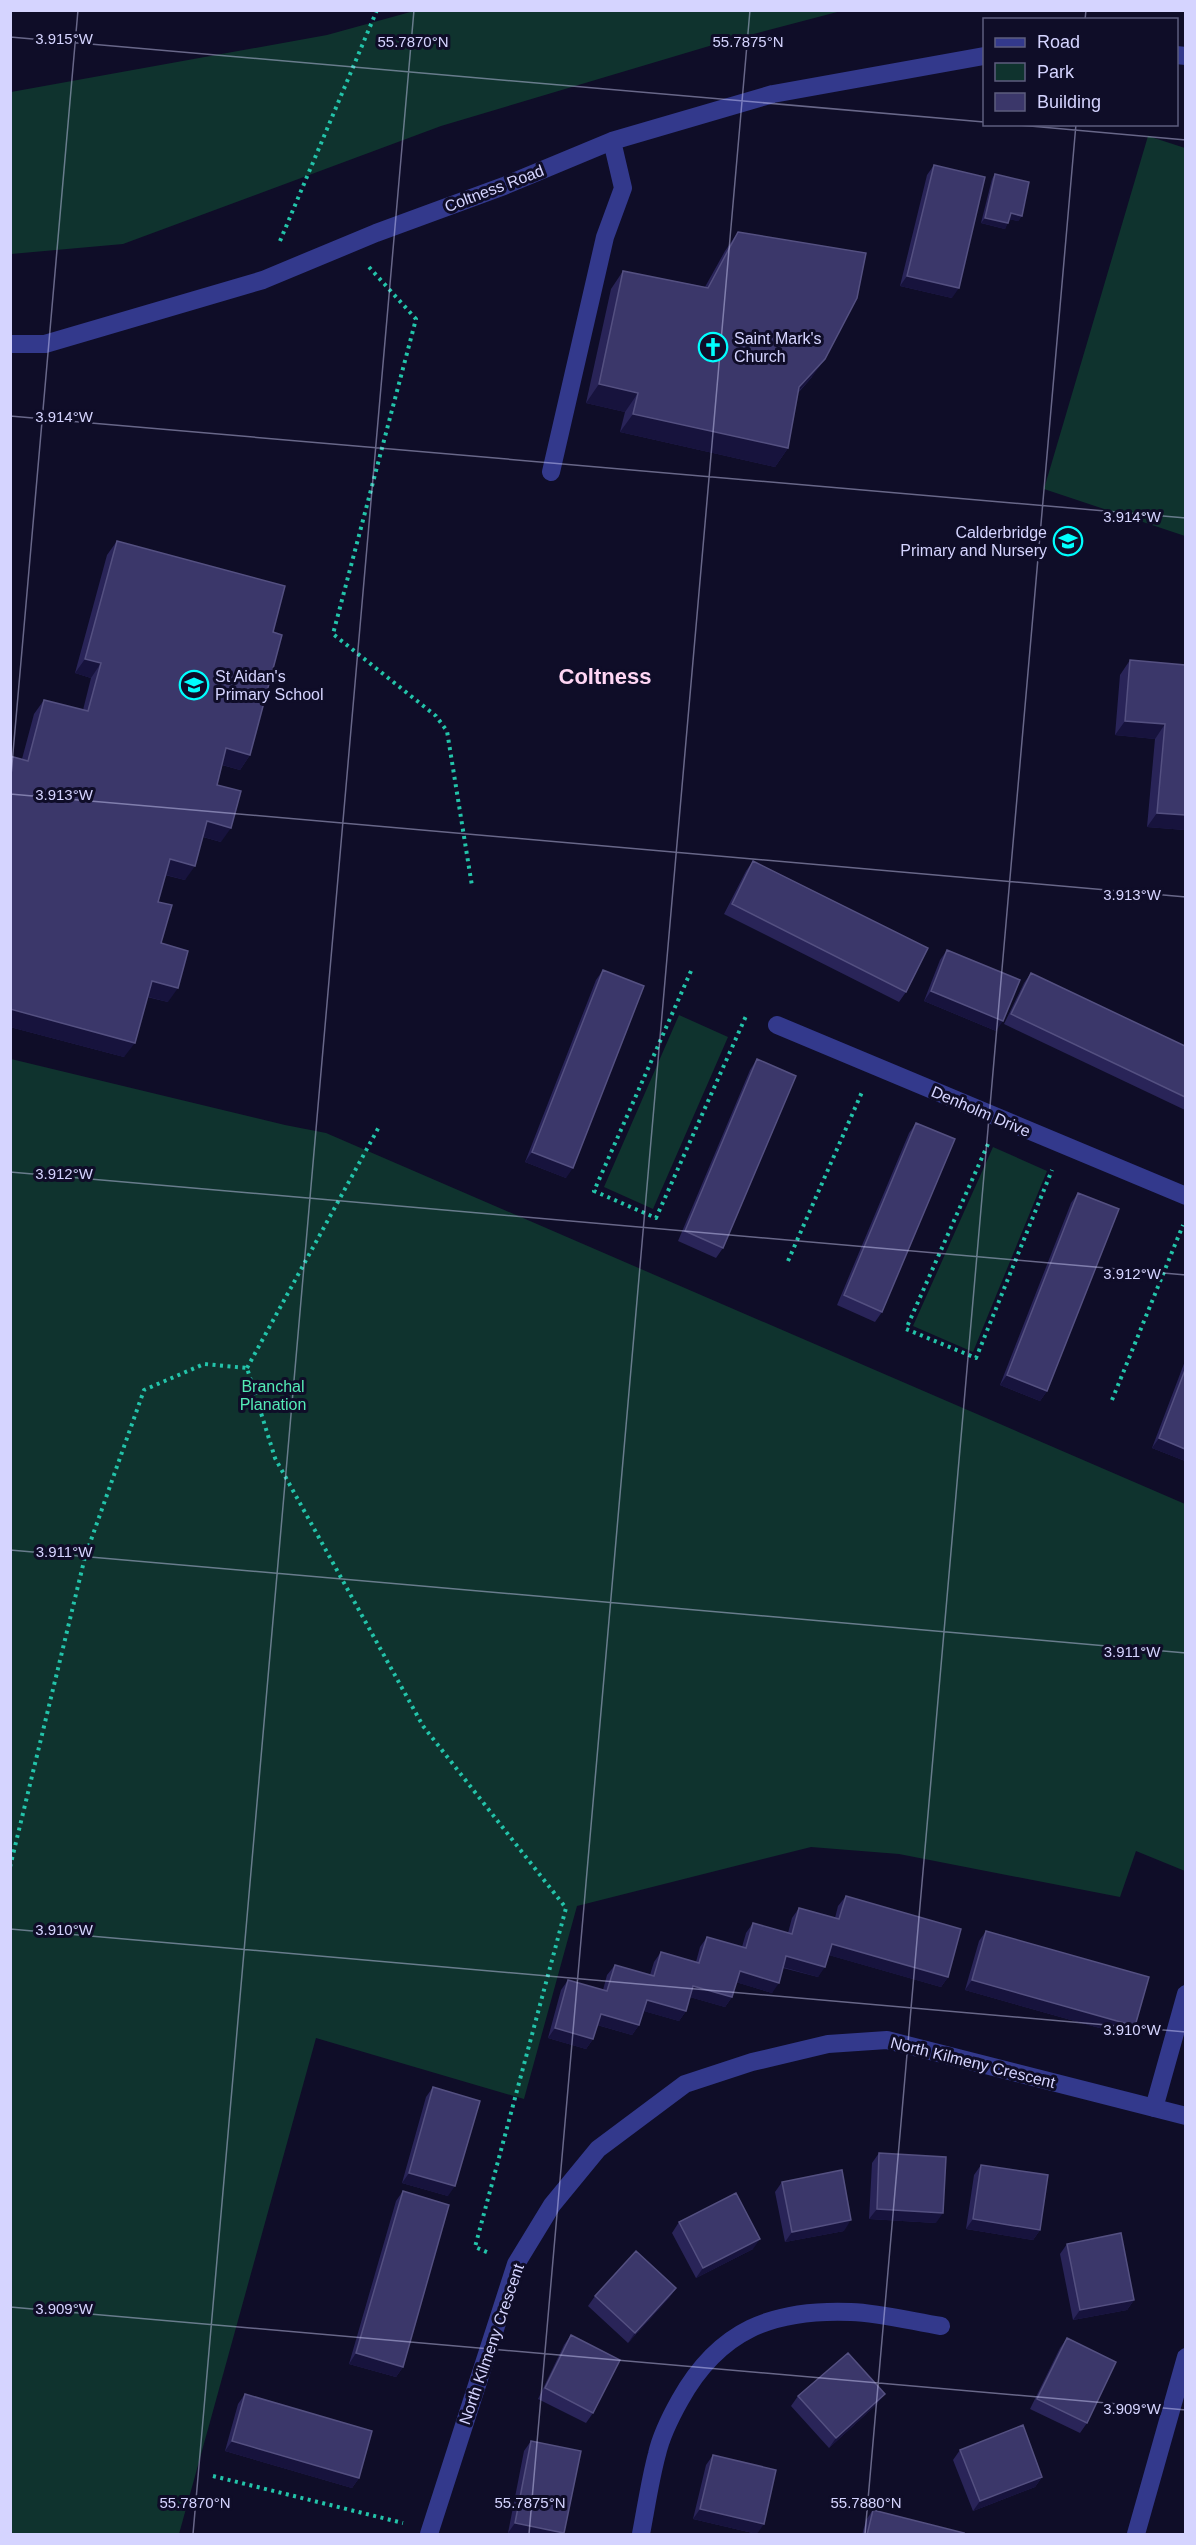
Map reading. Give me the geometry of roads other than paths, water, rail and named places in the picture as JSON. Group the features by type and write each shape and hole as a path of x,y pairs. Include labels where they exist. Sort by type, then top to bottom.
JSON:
{"street":[{"name":"Coltness Road","path":"10,344 45,344 263,280 504,186 612,141 773,94 983,56"},
{"path":"551,472 605,237 623,188 612,141"},
{"name":"Denholm Drive","path":"777,1025 1185,1196"},
{"path":"1154,2108 1185,1994"},
{"name":"North Kilmeny Crescent","path":"429,2532 516,2264 552,2205 598,2149 685,2084 752,2062 828,2044 887,2040 1185,2116"},
{"path":"641,2535 657,2452 673,2412 694,2374 724,2343 762,2322 807,2314 851,2312 941,2326"},
{"path":"1136,2535 1185,2357"}],"place":[{"name":"Saint Mark's Church","path":"713,347"},
{"name":"Calderbridge Primary and Nursery","path":"1068,541"},
{"name":"St Aidan's Primary School","path":"194,685"}],"district":[{"name":"Coltness","path":"605,676"}],"park label":[{"name":"Branchal Planation","path":"273,1395"}]}
